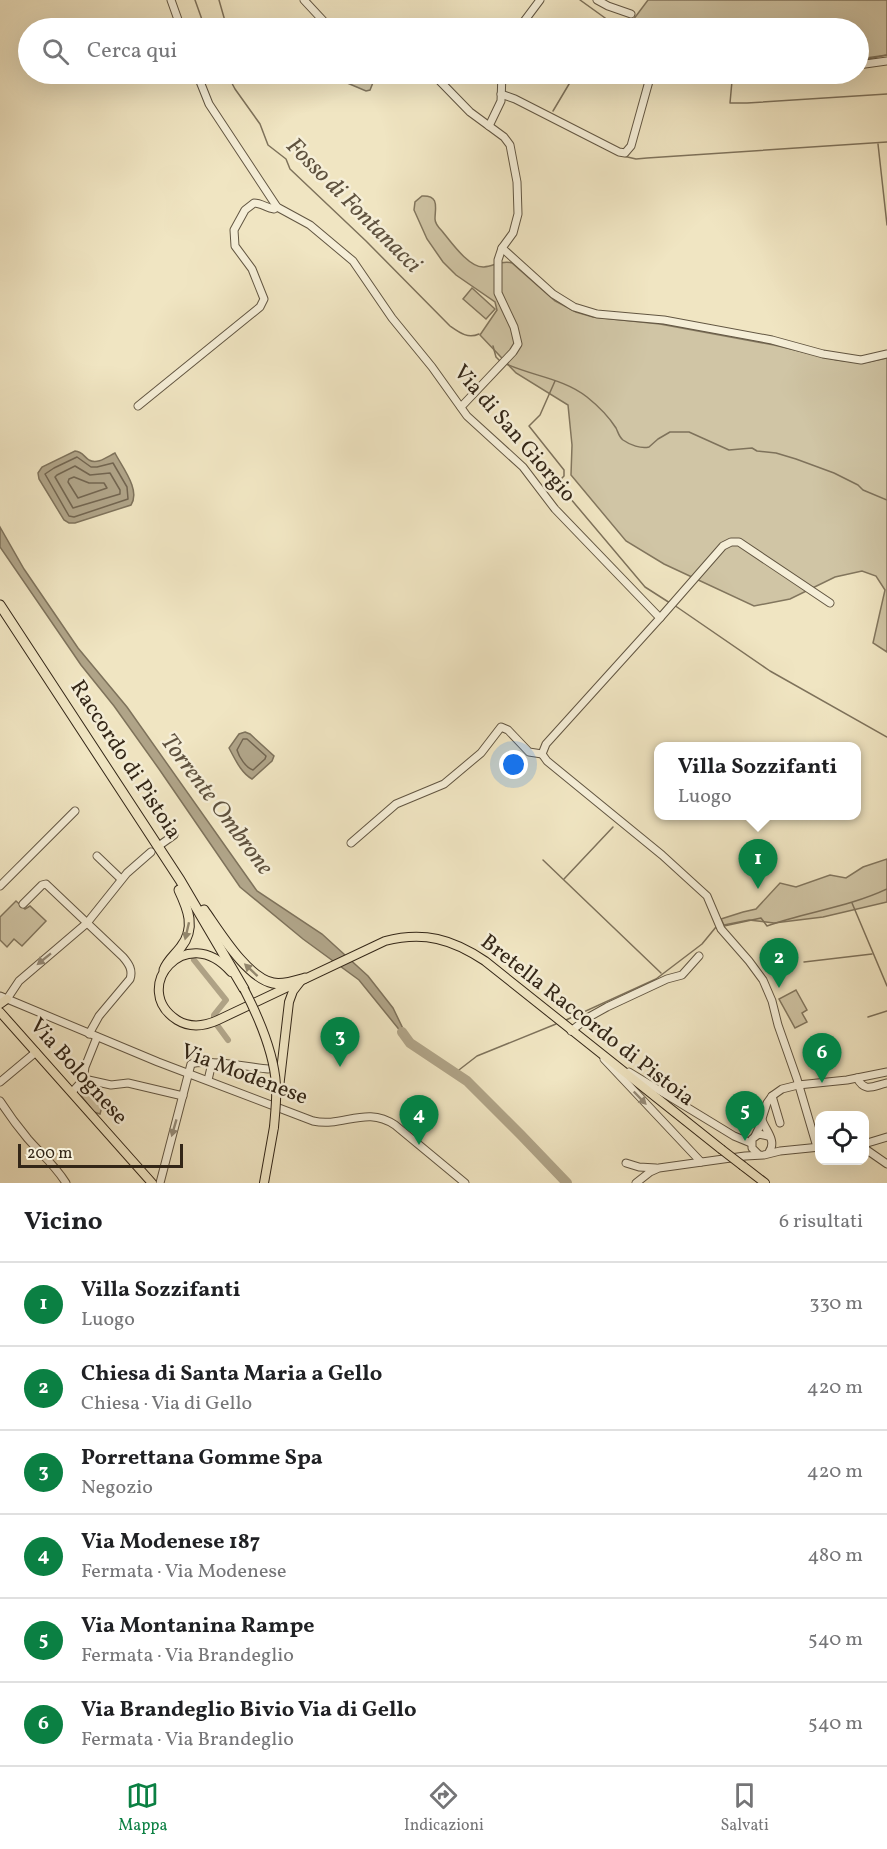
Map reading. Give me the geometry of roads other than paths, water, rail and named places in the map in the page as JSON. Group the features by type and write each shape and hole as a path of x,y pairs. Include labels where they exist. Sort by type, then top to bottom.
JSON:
{"highway":[{"name":"Raccordo di Pistoia","path":"0,605 244,988"},
{"name":"Raccordo di Pistoia","path":"0,615 179,884"},
{"path":"164,970 184,944 189,930 189,913 179,884"},
{"path":"179,884 255,975 278,983 305,978"}],"main road":[{"name":"Bretella Raccordo di Pistoia","path":"164,970 159,990 164,1006 177,1020 186,1024 198,1025 210,1023 386,941 412,937 433,938 460,946 485,961 765,1183"},
{"path":"164,970 183,954 203,953 221,961 244,988"},
{"path":"276,1101 290,999 296,986 305,978"},
{"name":"Raccordo di Pistoia","path":"244,988 262,1028 271,1055 276,1083 274,1127 264,1183"},
{"name":"Via Bolognese","path":"0,1012 152,1183"}],"street":[{"path":"171,0 177,18"},
{"path":"303,0 320,18"},
{"path":"526,18 540,0"},
{"path":"597,0 631,14"},
{"path":"869,63 887,61"},
{"name":"Via di San Giorgio","path":"201,84 209,104 278,207 310,225 352,261 392,318 471,420 528,473 555,509 660,618"},
{"path":"443,84 470,112 508,141 518,182 516,224 498,260 498,293 514,327 518,344 461,407"},
{"path":"489,126 499,106 502,84"},
{"path":"501,94 625,153 631,146 648,84"},
{"path":"138,406 260,307 264,299 252,268 235,246 234,230 245,210 254,202 268,208 278,207"},
{"path":"502,248 553,294 574,307 597,314 664,320 772,340 823,354 861,360 887,354"},
{"path":"542,754 544,747 723,546 731,542 739,542 830,603"},
{"path":"351,843 396,804 446,782 481,753 501,727 507,729 527,752 542,754 547,761 662,855 707,896 721,929 763,980 772,1001 815,1138"},
{"path":"0,886 75,811"},
{"path":"160,845 174,835"},
{"path":"2,1000 19,981 87,923 121,879 151,852"},
{"path":"97,856 121,879"},
{"path":"23,904 42,885 46,884 126,961 132,973 97,1018 84,1079 72,1092"},
{"path":"571,1031 607,1006 667,979 682,975 699,956"},
{"name":"Via Modenese","path":"2,1000 316,1121 368,1116 384,1118 465,1183"},
{"path":"0,1082 36,1052"},
{"path":"601,1054 611,1068 701,1162"},
{"path":"160,1183 187,1073 192,1063 268,1069"},
{"path":"208,1080 212,1063"},
{"path":"619,1068 630,1072 734,1136 753,1142 758,1154"},
{"path":"745,1156 762,1120 765,1106 772,1096 782,1089 887,1072"},
{"path":"857,1078 865,1087 887,1083"},
{"path":"84,1079 113,1085 128,1083 183,1096"},
{"path":"772,1096 780,1123"},
{"path":"0,1101 15,1124 46,1156 66,1183"},
{"path":"762,1120 773,1145 780,1151"},
{"path":"753,1142 762,1133 768,1136"},
{"path":"869,1144 887,1137"},
{"path":"769,1152 773,1145"},
{"path":"626,1163 639,1167 659,1168 815,1147"},
{"path":"869,1150 886,1164"},
{"path":"636,1183 659,1168"}],"water":[{"path":"75,451 95,462 115,453 132,486 134,493 131,505 75,523 64,520 39,479 38,473 42,467"},
{"path":"0,527 24,569 78,648 127,707 257,891 322,934 368,976 393,1008 410,1043 359,980 303,939 240,887 114,706 81,665 0,547"},
{"path":"245,732 274,756 272,761 252,779 241,769 229,748 239,734"}],"waterway":[{"path":"195,0 201,18"},
{"name":"Fosso di Fontanacci","path":"219,0 224,18"},
{"path":"580,0 605,18"},
{"path":"869,59 887,55"},
{"name":"Fosso di Fontanacci","path":"232,84 260,124 268,145 286,159 290,169 366,241 450,326 468,336 479,334"},
{"path":"553,111 569,84"},
{"path":"732,84 730,103 887,94"},
{"path":"619,155 636,159 887,142"},
{"path":"878,144 887,225"},
{"name":"Fosso di Fontanacci","path":"493,346 496,357 500,361"},
{"name":"Fosso di Fontanacci","path":"504,363 557,381 578,391 591,400 606,415 622,439 632,445 649,447 670,432 689,432 729,450 752,448 796,459 834,473 863,490 887,500"},
{"path":"555,381 540,415 529,426 564,470 564,476 558,482 559,485 645,587 670,603"},
{"path":"674,605 770,671 887,737"},
{"path":"564,879 613,827"},
{"path":"543,860 661,973"},
{"path":"724,926 761,918 767,926 858,900 887,889"},
{"path":"852,903 887,986"},
{"path":"566,1020 656,979 702,944 716,927"},
{"path":"804,962 872,954"},
{"path":"194,960 226,1000 214,1017"},
{"path":"868,1017 887,1011"},
{"path":"455,1073 477,1056 556,1024"},
{"path":"217,1025 228,1040"},
{"name":"Torrente Ombrone","path":"402,1032 410,1043 467,1081 567,1183"}],"place":[{"name":"Villa Sozzifanti","path":"758,889"},
{"name":"Chiesa di Santa Maria a Gello","path":"779,988"},
{"name":"Porrettana Gomme Spa","path":"340,1067"},
{"name":"Via Brandeglio Bivio Via di Gello","path":"822,1083"},
{"name":"Via Montanina Rampe","path":"745,1141"},
{"name":"Via Modenese 187","path":"419,1145"}]}
